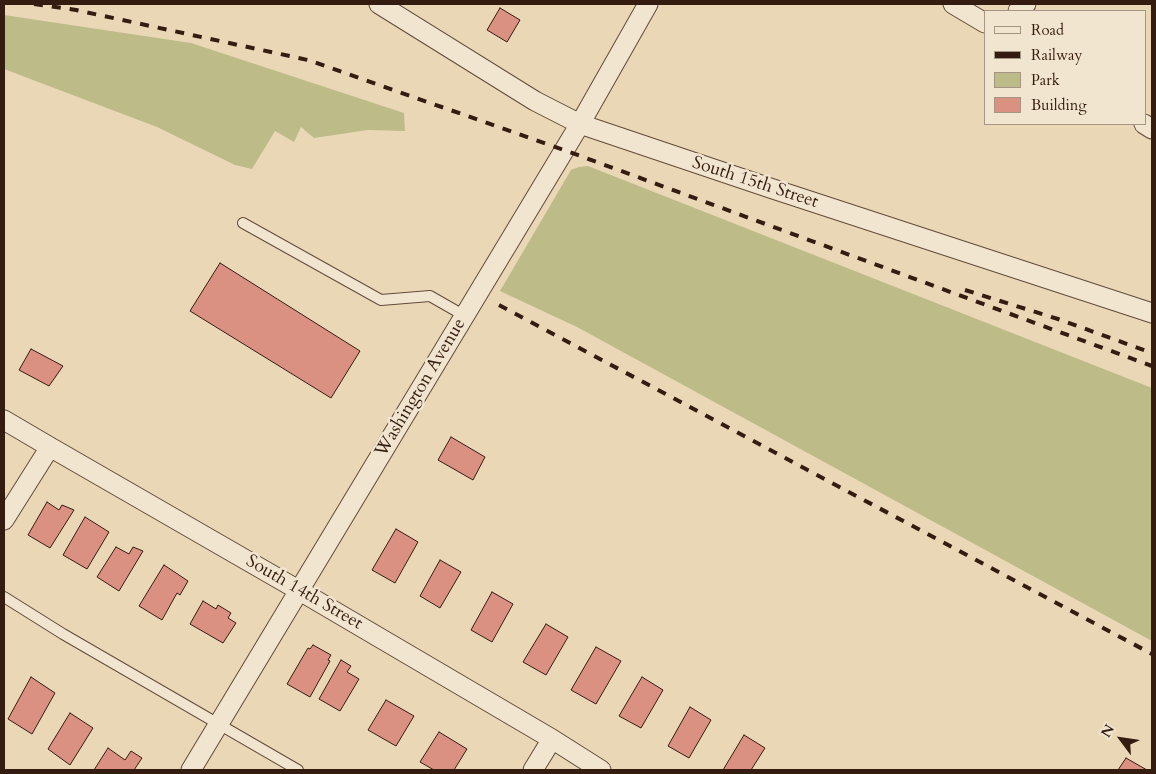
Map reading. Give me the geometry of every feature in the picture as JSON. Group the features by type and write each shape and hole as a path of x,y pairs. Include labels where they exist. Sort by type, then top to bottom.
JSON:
{"street":[{"name":"South 15th Street","path":"379,4 535,101 580,124 1152,313"},
{"name":"Washington Avenue","path":"191,770 580,124 648,4"},
{"path":"954,4 984,23"},
{"name":"South 14th Street","path":"4,420 300,590 602,770"},
{"path":"4,520 50,447"},
{"path":"533,770 552,739"}],"lane":[{"path":"244,223 381,300 430,296 465,316"},
{"path":"4,597 63,634 298,770"}],"green space":[{"path":"4,15 191,43 404,113 405,131 368,130 314,138 301,127 294,142 275,131 252,169 235,165 157,127 4,69"},
{"path":"588,166 1152,388 1152,641 577,327 500,291 571,170"}],"building":[{"path":"500,8 520,20 507,42 487,30"},
{"path":"220,263 360,351 331,398 190,311"},
{"path":"31,349 63,366 49,386 19,370"},
{"path":"451,437 485,457 473,480 438,460"},
{"path":"47,502 59,510 62,505 74,510 50,548 28,535"},
{"path":"85,517 109,532 87,569 63,555"},
{"path":"396,529 418,542 395,583 372,570"},
{"path":"116,547 129,554 133,547 143,551 119,591 97,577"},
{"path":"440,560 461,572 440,608 420,596"},
{"path":"164,565 188,581 180,595 177,593 162,620 139,606"},
{"path":"492,592 513,604 492,642 471,630"},
{"path":"203,601 216,609 218,605 231,613 228,618 236,623 223,643 190,624"},
{"path":"546,624 568,637 546,675 523,662"},
{"path":"313,645 331,655 328,660 330,661 310,697 287,684 308,648 310,649"},
{"path":"596,647 621,661 596,704 571,690"},
{"path":"341,660 351,666 347,672 359,679 340,711 319,699"},
{"path":"31,677 55,693 32,734 8,719"},
{"path":"642,677 663,690 641,728 619,716"},
{"path":"386,700 414,716 396,746 368,730"},
{"path":"690,707 711,720 689,758 668,746"},
{"path":"70,713 93,728 70,765 48,749"},
{"path":"439,732 467,749 454,770 434,770 420,762"},
{"path":"744,735 765,748 751,770 723,770"},
{"path":"108,748 125,760 131,751 142,758 134,770 94,770"},
{"path":"1126,758 1147,770 1118,770"}],"railway":[{"path":"34,4 76,10 308,60 564,150 1152,366"},
{"path":"965,290 1058,319 1152,353"},
{"path":"499,305 1152,654"}]}
